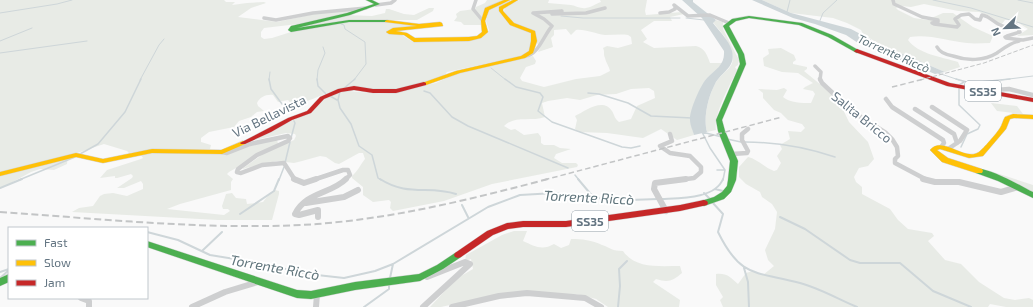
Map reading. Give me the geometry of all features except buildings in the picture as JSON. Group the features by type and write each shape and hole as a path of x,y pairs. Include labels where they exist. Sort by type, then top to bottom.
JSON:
{"street":[{"path":"395,0 391,3 373,2 367,8 293,28 291,30 349,21 389,21 419,25 440,23 441,24 437,26 389,31 391,33 405,34 414,40 475,38 483,34 485,26 483,20 473,8 476,0"},
{"path":"483,20 487,9 508,0"},
{"path":"516,0 501,8 501,11 512,24 533,32 534,41 531,52 526,56"},
{"path":"893,0 894,4 908,12 922,17 938,20 938,22 932,23 939,25 957,27 958,26 955,19 957,16 964,14 969,14 972,18 977,20 980,20 982,15 985,15 993,19 996,24 1003,27 1007,27 1009,23 1014,23 1020,32 1005,37 1023,40"},
{"path":"660,13 671,12 675,9 675,5 688,16 710,15 729,23"},
{"path":"264,18 276,20 318,12 367,8"},
{"path":"526,56 534,54 542,42 546,32 552,26 533,13 555,10 562,11 552,14 586,13 606,8"},
{"name":"SS35","path":"148,244 169,250 258,282 297,294 317,294 355,286 420,277 440,267 490,233 507,226 523,224 566,224 665,208 704,204 720,198 728,192 732,185 734,178 734,162 719,125 719,120 743,62 726,26 740,18 754,17 800,24 830,36 861,54 958,88 1033,100"},
{"path":"937,47 939,50 950,55 962,59 971,59 994,55 1008,45 1033,38"},
{"path":"846,42 855,49 894,66"},
{"name":"Via Bellavista","path":"0,174 76,155 103,161 152,151 222,152 269,131 290,119 309,112 322,98 340,90 354,88 373,91 396,91 432,82 458,72 526,56"},
{"name":"Salita Bricco","path":"815,66 821,72 820,80 840,98 845,106 877,127 890,138 898,150 898,156 895,159 895,163 899,166 924,179 935,182 959,182 1000,192 1018,187"},
{"path":"996,93 995,90 1012,89 1033,95"},
{"path":"886,99 892,107 943,140 945,148"},
{"path":"932,107 966,130 960,141 945,148"},
{"path":"915,109 954,134 957,143"},
{"path":"1033,117 1013,116 1007,118 1004,128 981,154 969,156 938,147 933,150 940,158 984,172 1033,195"},
{"path":"732,154 747,153 748,151 742,140 742,134 748,129"},
{"path":"665,208 654,189 655,183 694,178 701,173 699,164 690,156 670,153 660,146 672,141 670,134"},
{"path":"222,152 226,153 250,144 288,136 290,138 288,141 257,155 236,172 241,173 262,165 284,163 290,176 297,181 304,183 343,170 349,171 350,174 344,182 333,188 318,193 298,208 295,214 299,215 318,210 318,217"},
{"path":"305,203 342,198 358,190"},
{"path":"420,277 432,276 465,262 470,264 468,268 424,304 423,307"},
{"path":"192,307 225,292 258,282"},
{"path":"452,307 482,300 527,293 572,296 593,300 600,307"},
{"path":"316,307 317,294"},
{"path":"84,299 89,301 89,307"}],"shaded area":[{"path":"0,0 224,0 226,2 235,2 232,5 264,2 266,3 251,8 238,17 277,22 318,13 361,9 300,25 264,28 261,32 261,37 264,39 272,38 291,32 349,22 388,21 423,26 389,30 387,32 402,35 413,42 458,42 468,41 484,35 489,30 486,21 489,10 504,2 514,0 500,9 513,26 529,31 532,34 529,52 521,56 447,72 436,80 415,86 384,90 348,87 292,105 288,100 278,102 273,95 266,96 260,99 257,103 258,106 264,111 257,112 251,117 239,121 234,127 209,132 201,138 201,142 211,145 210,149 151,150 129,153 127,151 104,144 68,156 67,164 54,170 40,169 31,172 0,189"},
{"path":"487,0 504,0 486,9 480,20 482,25 464,25 461,22 454,21 457,17 456,14 460,11 475,9"},
{"path":"519,0 549,0 548,3 584,8 601,2 600,0 647,0 645,11 646,15 682,12 684,14 670,17 672,21 654,21 641,30 647,39 643,42 654,48 696,46 704,50 710,63 722,63 717,70 706,79 697,96 690,120 694,135 677,140 661,129 643,138 607,133 579,132 575,129 577,120 575,116 599,105 608,107 619,122 631,119 637,106 655,98 654,91 649,88 631,89 616,94 597,95 580,100 567,98 548,101 542,103 545,117 513,121 504,126 511,130 515,129 524,135 538,133 541,137 541,143 544,145 554,145 560,148 571,149 556,154 554,158 562,163 576,163 578,165 577,167 492,184 444,201 393,211 390,208 391,202 389,200 373,202 363,195 363,187 352,178 365,159 363,153 359,153 339,164 326,157 320,156 294,163 277,161 242,169 263,154 294,140 296,136 295,134 286,133 246,142 313,111 325,98 332,94 349,91 379,94 399,92 436,83 455,74 533,56 536,61 535,64 526,67 520,78 522,81 544,87 576,79 600,76 610,71 604,57 603,48 607,46 618,48 632,44 631,37 628,35 605,35 576,30 571,35 566,29 554,30 554,35 551,38 553,47 538,52 540,48 534,31 513,24 504,12 505,7"},
{"path":"762,0 1033,0 1033,35 1017,36 1028,29 1014,20 1005,20 1001,25 990,16 979,12 958,11 924,4 911,7 901,6 896,8 914,18 927,20 943,13 953,13 973,27 993,36 990,43 960,42 931,37 910,37 908,40 918,49 958,62 960,67 945,72 879,44 863,34 861,30 847,23 833,18 791,13"},
{"path":"429,8 434,8 433,11 417,20 348,20 295,29 345,15 372,16 385,13 386,9 389,9 404,14 414,15"},
{"path":"716,20 723,22 723,29 739,60 738,65 735,67 737,70 719,108 716,130 707,132 706,114 710,95 715,84 730,68 733,59 728,42 713,22"},
{"path":"781,48 794,55 796,60 793,64 807,67 804,71 838,99 849,122 868,142 874,159 868,166 859,168 854,177 856,182 862,187 862,194 890,209 898,220 908,229 932,233 934,236 928,241 945,260 961,264 979,282 1004,298 1015,300 1029,298 1033,300 1033,307 1006,307 990,304 988,307 723,307 720,300 723,297 716,285 716,274 726,275 738,284 746,273 753,271 763,275 774,266 768,260 765,250 775,229 777,212 772,204 762,197 760,192 746,184 739,177 739,167 748,157 774,171 777,170 781,163 777,156 782,149 780,145 790,139 788,131 801,132 805,128 802,124 788,120 781,113 774,110 763,98 763,93 758,89 777,90 784,88 787,90 783,97 793,102 800,103 811,103 815,94 813,91 803,89 813,83 798,73 782,72 764,66 763,58 769,54 768,49"},
{"path":"991,103 1017,106 1023,114 997,111"},
{"path":"277,139 278,144 227,174 233,179 231,182 231,190 167,209 224,215 230,211 228,209 223,209 222,206 226,194 232,193 236,198 246,199 247,204 263,202 270,193 275,190 279,191 279,194 272,220 218,220 72,212 79,208 93,206 100,196 104,194 113,193 127,196 143,189 143,184 141,181 124,188 117,188 132,178 133,176 131,174 117,178 115,178 115,176 100,178 107,170 143,158 141,155 155,152 220,154"},
{"path":"987,170 1033,185 1033,192 988,171"},
{"path":"514,231 527,231 523,241 538,247 546,247 554,244 561,248 569,245 571,239 583,240 594,242 614,250 623,251 628,257 641,264 656,266 680,266 682,273 676,278 667,281 656,279 653,282 680,300 679,307 608,307 596,299 577,294 495,295 441,307 430,307 456,279 473,269 471,259 465,261 466,255 502,235"}],"water":[{"path":"682,0 693,0 693,2 716,20 713,23 729,43 733,57 728,69 715,84 710,95 706,114 707,132 694,135 690,120 693,104 707,78 717,69 723,60 724,51 702,18"},
{"path":"752,0 762,0 791,13 851,29 879,44 945,72 935,74 858,43 846,35 793,18"}],"waterway":[{"path":"0,13 57,4 72,0"},
{"path":"787,12 790,0"},
{"path":"819,23 823,13 837,0"},
{"path":"933,0 971,8 1033,27"},
{"path":"1018,0 1033,3"},
{"path":"561,16 583,18 680,18"},
{"path":"686,18 704,20"},
{"path":"341,24 344,25 345,29 365,42 366,64 354,80"},
{"path":"0,41 32,28"},
{"path":"140,80 159,45 164,39"},
{"path":"0,53 87,41"},
{"path":"317,79 318,70 325,53 323,47"},
{"path":"491,68 506,80"},
{"path":"269,79 270,72"},
{"name":"Torrente Riccò","path":"938,73 956,79"},
{"name":"Torrente Riccò","path":"1005,80 1033,76"},
{"path":"80,154 98,144 125,112 141,79"},
{"path":"269,79 271,89 282,104"},
{"path":"317,79 318,86 326,94"},
{"path":"505,79 516,87 540,93 543,97 538,111 552,122 622,147 631,148 640,146"},
{"name":"Torrente Riccò","path":"956,79 970,83 1005,80"},
{"name":"Torrente Riccò","path":"1005,80 1010,79"},
{"path":"343,89 354,80"},
{"name":"Torrente Riccò","path":"1001,80 1005,80"},
{"path":"961,147 967,134 978,129 980,125 959,105 959,85 964,82"},
{"path":"340,91 338,100 340,108 351,124 359,146 372,155 378,178 381,180"},
{"path":"424,91 430,93 452,117 468,126 568,168"},
{"path":"588,93 599,94 628,103 651,116 692,118"},
{"path":"330,96 337,100"},
{"path":"291,138 295,123 294,121"},
{"name":"Torrente Riccò","path":"722,137 702,132 710,148 725,170"},
{"path":"727,139 741,142"},
{"path":"285,163 290,142"},
{"path":"745,142 791,146 813,150 835,157"},
{"path":"19,180 75,157"},
{"path":"279,180 284,167"},
{"name":"Torrente Riccò","path":"717,170 725,170"},
{"name":"Torrente Riccò","path":"723,180 725,170"},
{"path":"575,175 579,180"},
{"path":"0,188 22,179"},
{"path":"240,214 274,191 279,179"},
{"path":"380,179 400,188 437,190 456,194"},
{"path":"578,179 594,198"},
{"name":"Torrente Riccò","path":"705,194 719,186 723,179"},
{"name":"Torrente Riccò","path":"715,189 723,191"},
{"name":"Torrente Riccò","path":"393,264 488,207 520,195 555,193 594,198"},
{"name":"Torrente Riccò","path":"662,199 687,198 705,194"},
{"path":"705,194 710,199"},
{"name":"Torrente Riccò","path":"594,198 630,200 658,199"},
{"path":"712,202 723,214 718,232 726,247 742,266 761,274 807,285 857,307"},
{"path":"462,205 468,217"},
{"path":"780,217 805,229 850,260 860,263 900,263 933,291 971,307"},
{"name":"Torrente Riccò","path":"148,232 178,240 210,255 259,263 308,274 344,278 375,271 393,264"},
{"path":"202,251 222,232"},
{"path":"618,307 620,286 619,269 627,261"},
{"path":"390,278 393,264"},
{"path":"744,268 748,282 749,307"},
{"name":"Torrente Riccò","path":"0,272 8,269"},
{"name":"Torrente Riccò","path":"0,278 8,271"},
{"path":"364,307 389,289 389,283"}],"railway":[{"path":"920,80 984,63 1033,45"},
{"path":"920,80 924,79"},
{"path":"892,87 920,80"},
{"path":"544,180 782,117"},
{"path":"0,212 198,225 278,226 317,224 376,217 434,207 548,179"}],"traffic: fast":[{"path":"368,0 378,4 348,14 293,27 291,30 349,21 387,21"},
{"path":"704,203 725,194 730,186 733,173 734,161 719,120 743,64 741,54 726,26 734,20 749,17 800,24 830,36 857,51"},
{"path":"979,171 1001,179 1033,195"},
{"path":"148,244 297,294 311,295 355,286 420,277 440,267 458,255"},
{"path":"0,282 8,278"}],"traffic: slow":[{"path":"387,21 419,25 440,23 441,25 437,26 393,30 389,32 405,34 414,40 469,39 479,37 485,32 483,21 487,9 508,0"},
{"path":"424,84 458,72 523,57 531,52 534,41 533,32 512,24 501,11 501,8 516,0"},
{"path":"979,171 945,160 933,150 937,147 941,147 969,156 981,154 1004,128 1007,118 1013,116 1033,117"},
{"path":"0,174 76,155 103,161 152,151 222,152 243,143"}],"traffic: jam":[{"path":"857,51 949,85 1033,100"},
{"path":"243,143 290,119 309,112 322,98 340,90 354,88 373,91 396,91 424,84"},
{"path":"458,255 490,233 507,226 523,224 566,224 680,208 704,203"}]}
